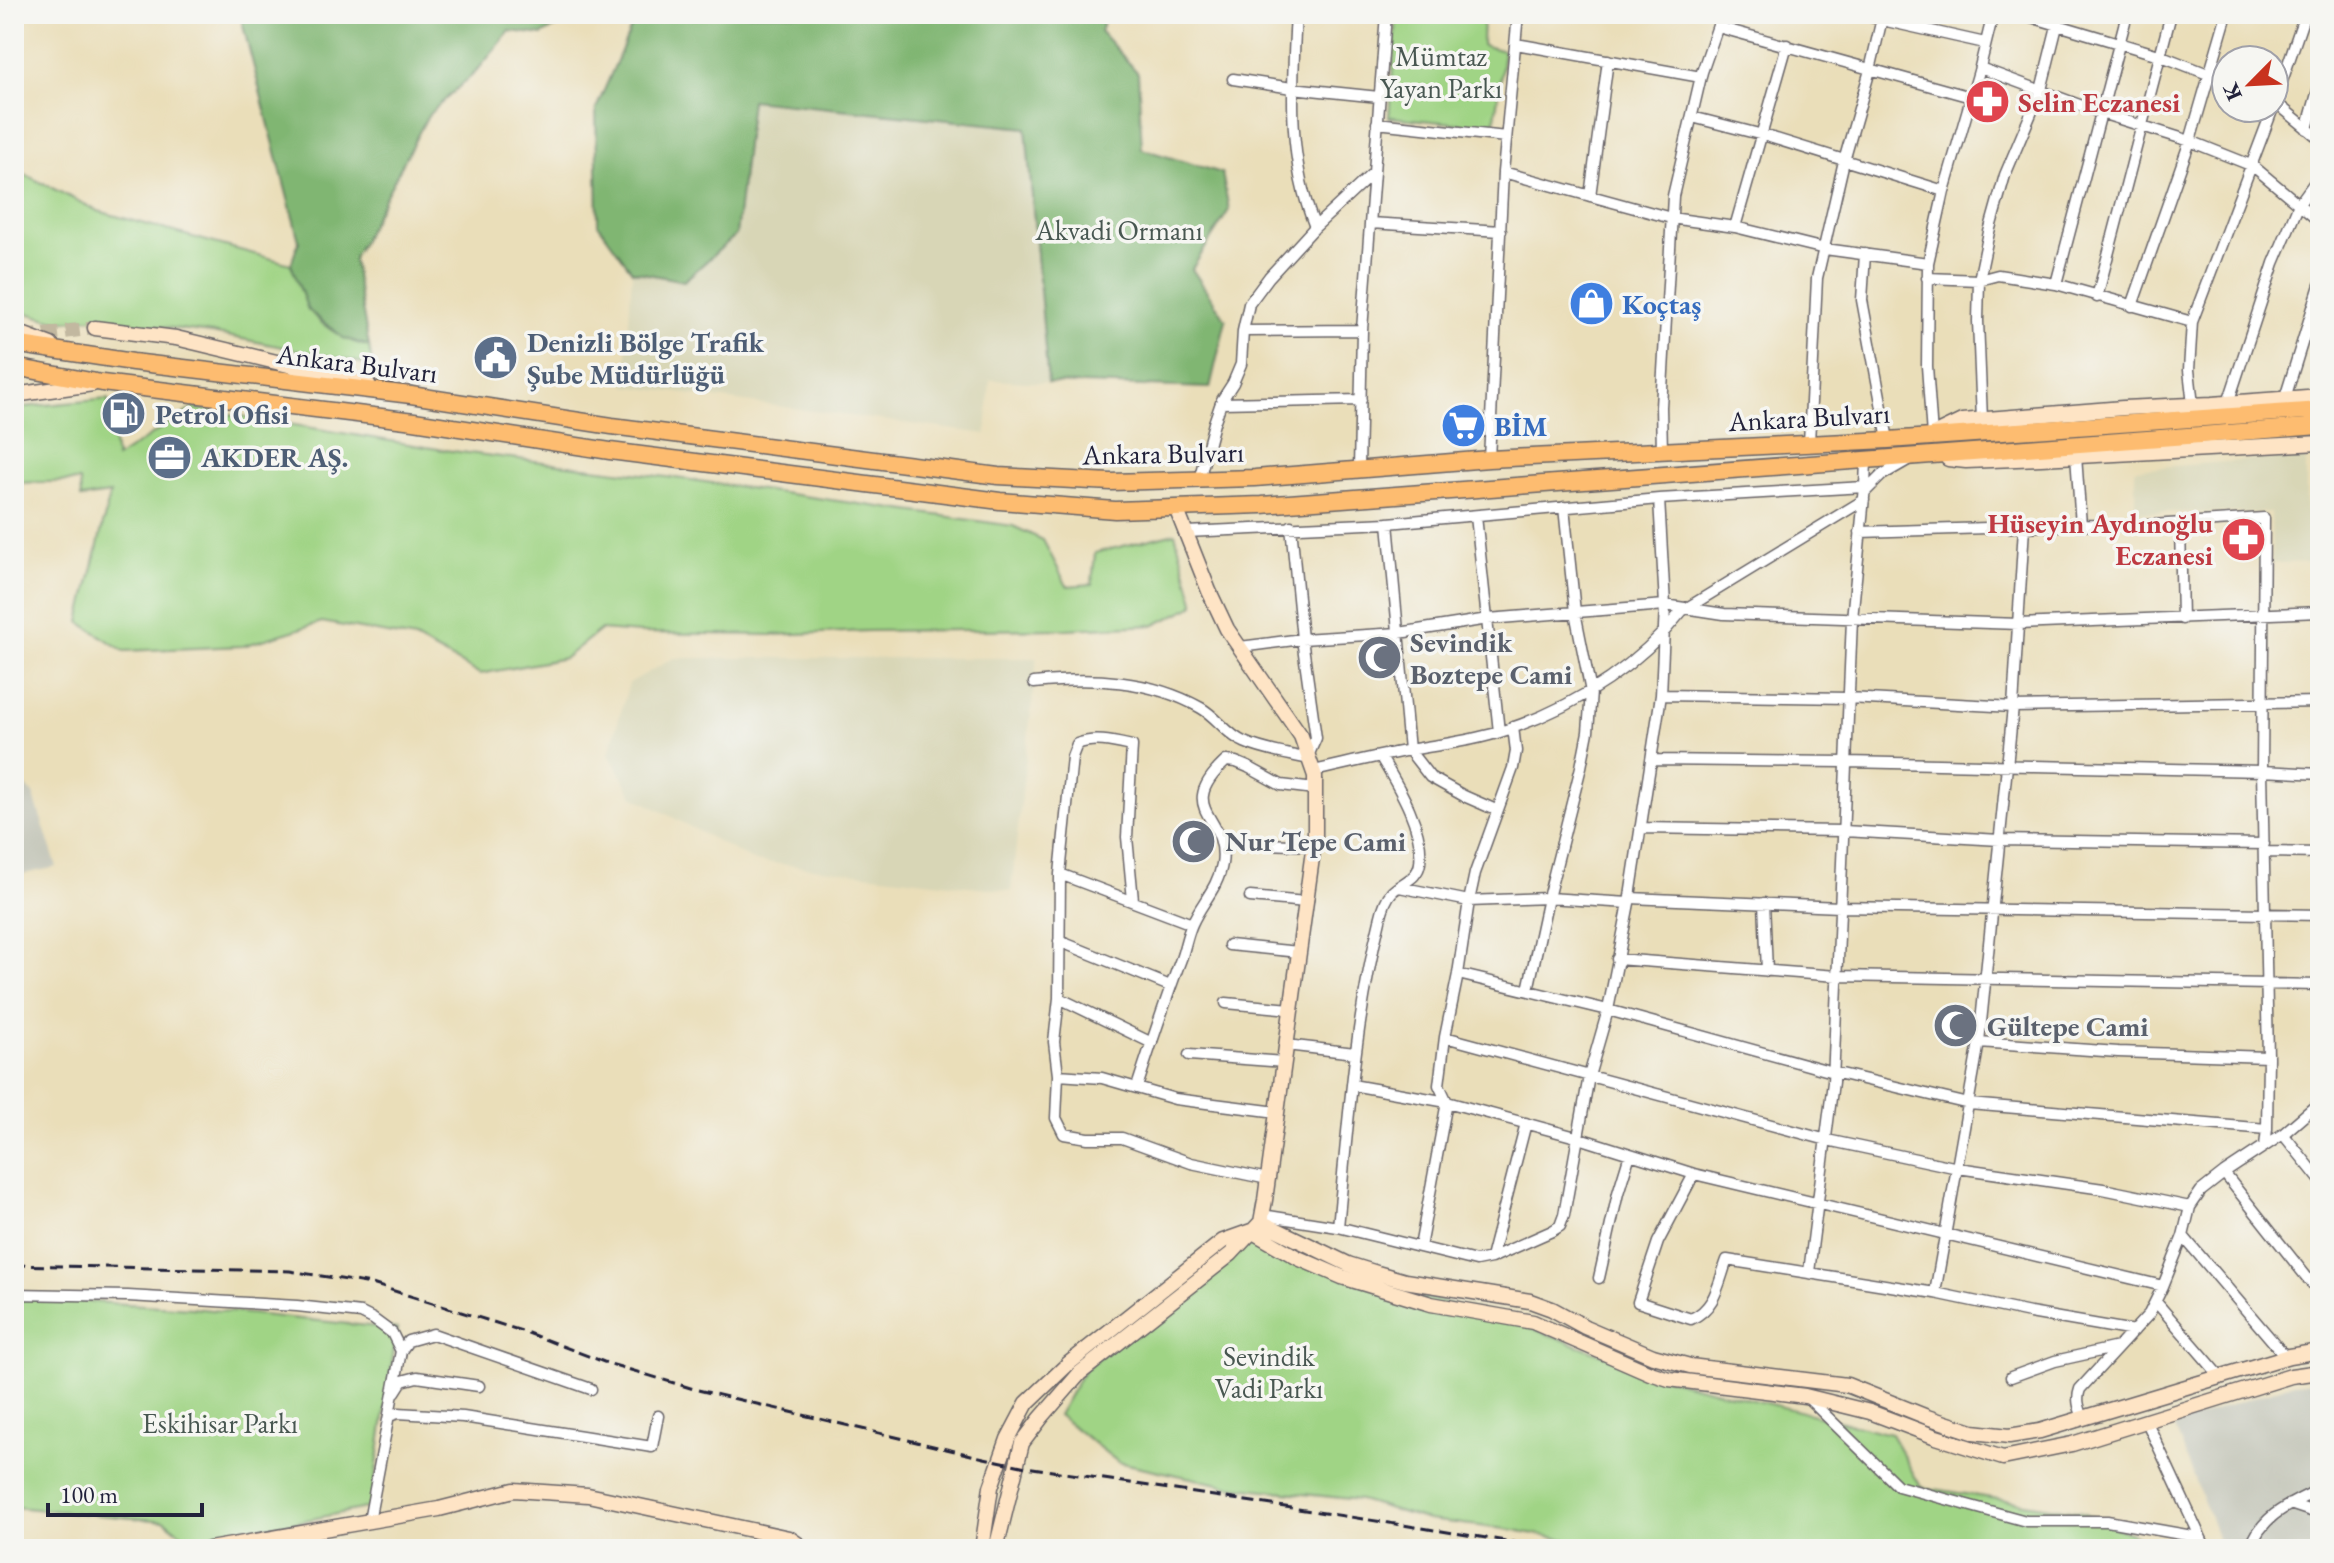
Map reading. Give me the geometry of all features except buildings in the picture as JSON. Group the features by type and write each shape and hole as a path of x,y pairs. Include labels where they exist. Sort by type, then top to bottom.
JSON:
{"main road":[{"path":"95,328 176,338 411,395"},
{"path":"14,331 73,354"},
{"name":"Ankara Bulvarı","path":"14,344 998,476 1111,482 1255,478 1489,459 1888,440 2320,410"},
{"name":"Ankara Bulvarı","path":"14,367 102,383 414,421 610,451 1000,501 1115,510 1262,505 2320,426"},
{"path":"14,395 102,383"},
{"path":"1932,436 1962,421 2320,396"},
{"path":"1915,456 1966,461 2320,443"},
{"path":"996,1549 1022,1443 1080,1373 1231,1254 1258,1223 1268,1179 1314,846 1315,789 1301,736 1227,629 1176,508"},
{"path":"1258,1223 1298,1258 1342,1277 1431,1304 1533,1322 1650,1373 1704,1385 1805,1396 1870,1412 2003,1458 2072,1444 2291,1376 2320,1372"},
{"path":"1258,1223 1348,1264 1405,1281 1530,1301 1640,1351 1690,1366 1847,1385 1973,1432 2009,1436 2040,1431 2286,1357 2320,1351"},
{"path":"982,1549 991,1487 1008,1439 1027,1403 1068,1364 1223,1241 1258,1223"},
{"path":"209,1549 439,1509 514,1490 588,1495 789,1538 805,1549"}],"street":[{"path":"1296,14 1292,88 1298,169 1304,202 1315,227"},
{"path":"1359,468 1362,330 1383,14"},
{"path":"1489,459 1503,172 1518,14"},
{"path":"1662,451 1661,407 1673,196 1701,77 1721,14"},
{"path":"1862,14 1985,43"},
{"path":"1932,436 1927,366 1928,263 1944,191 1993,14"},
{"path":"2021,14 2159,55 2209,74"},
{"path":"1982,420 1979,280 2005,175 2041,90 2060,14"},
{"path":"2056,284 2127,14"},
{"path":"2097,297 2171,14"},
{"path":"2132,306 2190,141 2227,14"},
{"path":"2290,62 2308,14 2320,22"},
{"path":"1809,443 1817,278 1882,17"},
{"path":"1718,27 1971,97"},
{"path":"1516,44 1701,77"},
{"path":"1735,227 1787,45"},
{"path":"1590,196 1608,60"},
{"path":"1980,68 2253,166 2320,222"},
{"path":"1233,79 1379,97"},
{"path":"2307,129 2320,83"},
{"path":"2290,116 2320,139"},
{"path":"1692,117 1763,135 1944,191"},
{"path":"1377,123 1506,137"},
{"path":"2193,405 2189,370 2192,322 2267,124"},
{"path":"1503,172 1671,218 1735,227 1825,249 1928,263"},
{"path":"1199,480 1221,403 1241,364 1249,304 1315,227 1373,173"},
{"path":"2228,403 2274,263 2299,204 2320,175"},
{"path":"1370,223 1501,231"},
{"path":"1865,254 1862,300 1888,440"},
{"path":"1927,278 1979,280 1998,275 2056,284 2192,322"},
{"path":"2285,398 2316,311 2320,285"},
{"path":"1243,331 1362,330"},
{"path":"1221,403 1361,400"},
{"name":"Ankara Bulvarı","path":"1310,762 1380,756 1470,740 1513,727 1591,692 1663,634 1686,608 1864,493 1882,475 1915,456"},
{"path":"2076,456 2081,525"},
{"path":"1809,1272 1833,1072 1852,619 1866,460"},
{"path":"1186,532 1388,523 1659,499 1864,493"},
{"path":"1258,1223 1338,1227 1476,1261 1491,1258 1560,1226 1589,1076 1608,1010 1630,900 1661,695 1665,605 1659,499"},
{"path":"1528,990 1581,767 1591,692 1575,612 1564,507"},
{"path":"1476,516 1499,732"},
{"path":"1860,532 2135,526 2264,518 2262,771 2268,1057 2265,1146"},
{"path":"1388,523 1409,750 1430,777 1496,810"},
{"path":"2180,524 2182,619"},
{"path":"1034,683 1104,680 1145,686 1200,707 1243,742 1310,762 1316,738 1291,526"},
{"path":"1935,1293 1979,1042 2013,707 2024,527"},
{"path":"1240,647 1302,639 1399,633 1488,619 1665,605 1724,614 2019,624 2320,612"},
{"path":"1661,695 1849,698 2013,707 2320,702"},
{"path":"1420,1247 1447,1102 1439,1085 1469,901 1475,873 1513,768 1516,751 1513,727"},
{"path":"1133,900 1127,837 1132,746 1086,741 1077,744 1072,757 1060,874 1059,998 1054,1042 1058,1075 1056,1118 1064,1134 1122,1138 1191,1163 1268,1179"},
{"path":"1338,1227 1355,1053 1370,960 1389,894 1417,874 1420,863 1419,842 1412,815 1380,756"},
{"path":"1651,760 2320,774"},
{"path":"1137,1087 1192,924 1217,885 1222,842 1202,804 1201,793 1212,774 1226,761 1236,762 1281,785 1315,789"},
{"path":"1640,828 1844,831 2000,840 2264,848 2320,853"},
{"path":"1222,842 1314,846"},
{"path":"1060,874 1192,924"},
{"path":"1399,887 1469,901 1548,898 1840,907 2320,915"},
{"path":"1250,897 1306,902"},
{"path":"1764,903 1767,971"},
{"path":"1059,941 1170,986"},
{"path":"1229,945 1299,952"},
{"path":"1617,959 1837,976 2320,985"},
{"path":"1458,974 1608,1010 1833,1072 1969,1104 2267,1129"},
{"path":"1059,998 1152,1043"},
{"path":"1226,1003 1291,1009"},
{"path":"1445,1037 1827,1140 1958,1168 2103,1189 2190,1207"},
{"path":"1979,1042 2118,1052 2268,1057"},
{"path":"1286,1045 1355,1053"},
{"path":"1189,1055 1284,1062"},
{"path":"1058,1075 1102,1078 1175,1099 1277,1112"},
{"path":"1352,1085 1447,1102 1576,1137 1694,1174 2163,1286"},
{"path":"2083,1418 2078,1404 2080,1389 2149,1314 2183,1236 2190,1207 2201,1191 2283,1134 2320,1102"},
{"path":"1491,1258 1526,1123"},
{"path":"2283,1134 2320,1180"},
{"path":"1599,1278 1630,1154"},
{"path":"2224,1173 2320,1294"},
{"path":"1694,1174 1658,1242 1638,1302 1691,1319 1702,1314 1710,1306 1727,1260 1935,1293 2134,1331"},
{"path":"2183,1236 2286,1357"},
{"path":"14,1294 128,1296 361,1313 392,1333 401,1351"},
{"path":"2156,1302 2220,1376"},
{"path":"369,1521 401,1351 408,1341 433,1334 591,1389"},
{"path":"2011,1377 2055,1361 2120,1346"},
{"path":"392,1397 402,1381 417,1377 479,1386"},
{"path":"1805,1396 1898,1486 2026,1521 2107,1521 2198,1537"},
{"path":"389,1416 398,1413 463,1417 652,1447 658,1416"},
{"path":"2146,1420 2206,1549"},
{"path":"2250,1549 2255,1534 2268,1518 2320,1489"},
{"path":"2290,1504 2320,1514"}],"shaded area":[{"path":"751,100 1026,128 1048,383 990,380 986,434 625,386 632,271 684,281 736,235"},
{"path":"2306,456 2306,511 2320,512 2320,562 2272,563 2271,513 2135,512 2135,469"},
{"path":"674,658 1037,658 1011,891 754,861 633,796 609,754 629,683"},
{"path":"14,771 33,794 57,867 14,876"},
{"path":"2320,1381 2320,1549 2222,1549 2174,1425 2294,1383"}],"green space":[{"path":"240,14 577,14 542,35 510,31 477,71 428,115 353,259 369,346 343,338 308,310 291,264 299,241"},
{"name":"Akvadi Ormanı","path":"635,14 1107,14 1100,31 1138,73 1142,149 1222,173 1229,210 1192,269 1226,320 1210,388 1048,383 1026,128 751,100 736,235 684,281 632,271 598,224 596,109"},
{"name":"Mümtaz Yayan Parkı","path":"1397,14 1483,14 1482,45 1504,51 1494,127 1389,117"},
{"path":"14,169 98,211 291,264 310,311 337,334 369,346 372,365 212,333 90,318 57,322 14,309"},
{"path":"108,399 116,458 193,408 444,450 691,480 1013,526 1043,540 1067,586 1092,584 1095,553 1175,533 1195,605 1155,625 1066,629 771,635 600,630 565,658 480,674 415,639 322,622 243,646 124,651 80,622 110,494 81,498 80,481 14,483 14,408"},
{"name":"Sevindik Vadi Parkı","path":"1251,1231 1342,1277 1493,1314 1669,1379 1891,1434 1921,1487 2082,1512 2165,1549 1615,1549 1514,1530 1428,1520 1360,1500 1228,1486 1118,1462 1058,1415 1084,1370"},
{"name":"Eskihisar Parkı","path":"28,1298 192,1308 397,1329 371,1507 193,1543 165,1521 14,1507 14,1300"}],"tunnel":[{"path":"24,337 95,328"}],"railway":[{"path":"14,1265 290,1271 372,1284 694,1389 984,1458 1558,1549"}],"place":[{"name":"Selin Eczanesi","path":"1987,102"},
{"name":"Koçtaş","path":"1591,304"},
{"name":"Denizli Bölge Trafik Şube Müdürlüğü","path":"496,358"},
{"name":"Petrol Ofisi","path":"124,414"},
{"name":"BİM","path":"1463,426"},
{"name":"AKDER AŞ.","path":"170,457"},
{"name":"Hüseyin Aydınoğlu Eczanesi","path":"2244,539"},
{"name":"Sevindik Boztepe Cami","path":"1379,658"},
{"name":"Nur Tepe Cami","path":"1194,841"},
{"name":"Gültepe Cami","path":"1956,1026"}]}
